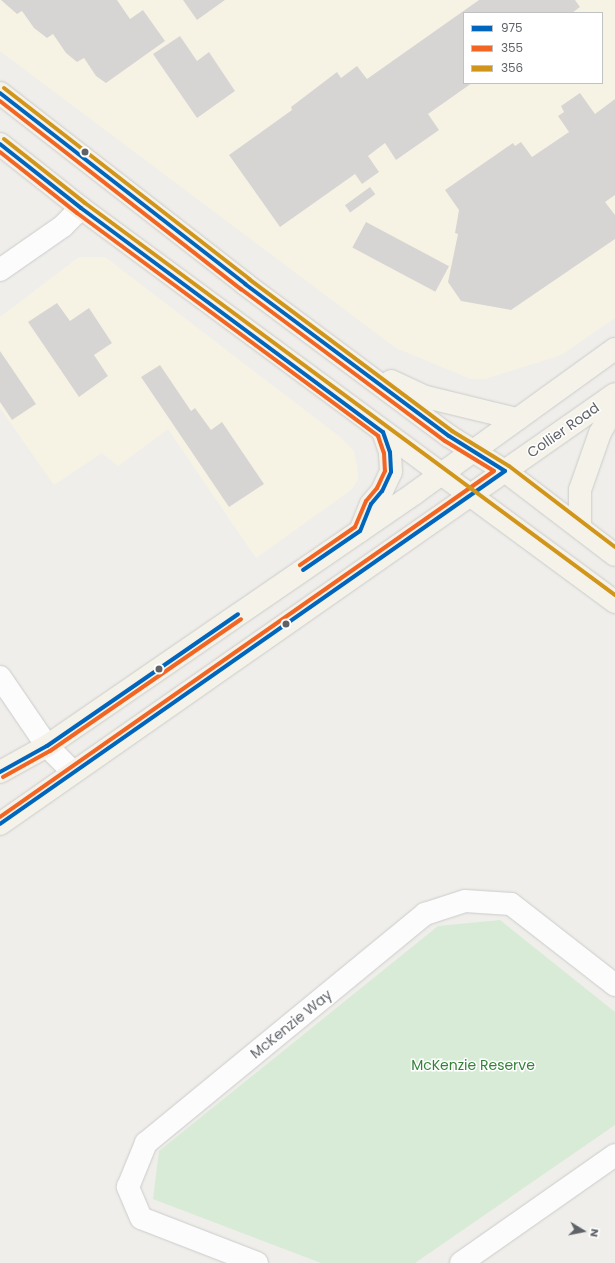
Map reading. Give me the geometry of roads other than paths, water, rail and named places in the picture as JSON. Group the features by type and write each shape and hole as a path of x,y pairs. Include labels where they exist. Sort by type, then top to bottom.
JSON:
{"main road":[{"path":"0,93 354,364 473,452 505,471 615,555"},
{"path":"0,144 81,208 615,602"},
{"path":"0,772 47,746 442,474 615,350"},
{"path":"354,364 426,397 517,419"},
{"name":"Collier Road","path":"0,824 615,394"},
{"path":"580,527 580,490 600,433 615,406"},
{"path":"360,531 371,504 382,491 391,472 390,452 383,432"}],"street":[{"path":"0,270 63,226 81,208"},
{"path":"0,677 47,746 73,772"},
{"name":"McKenzie Way","path":"257,1263 141,1218 128,1187 146,1143 425,914 466,901 511,904 615,985"},
{"path":"460,1263 615,1155"}],"park label":[{"name":"McKenzie Reserve","path":"473,1065"}]}
